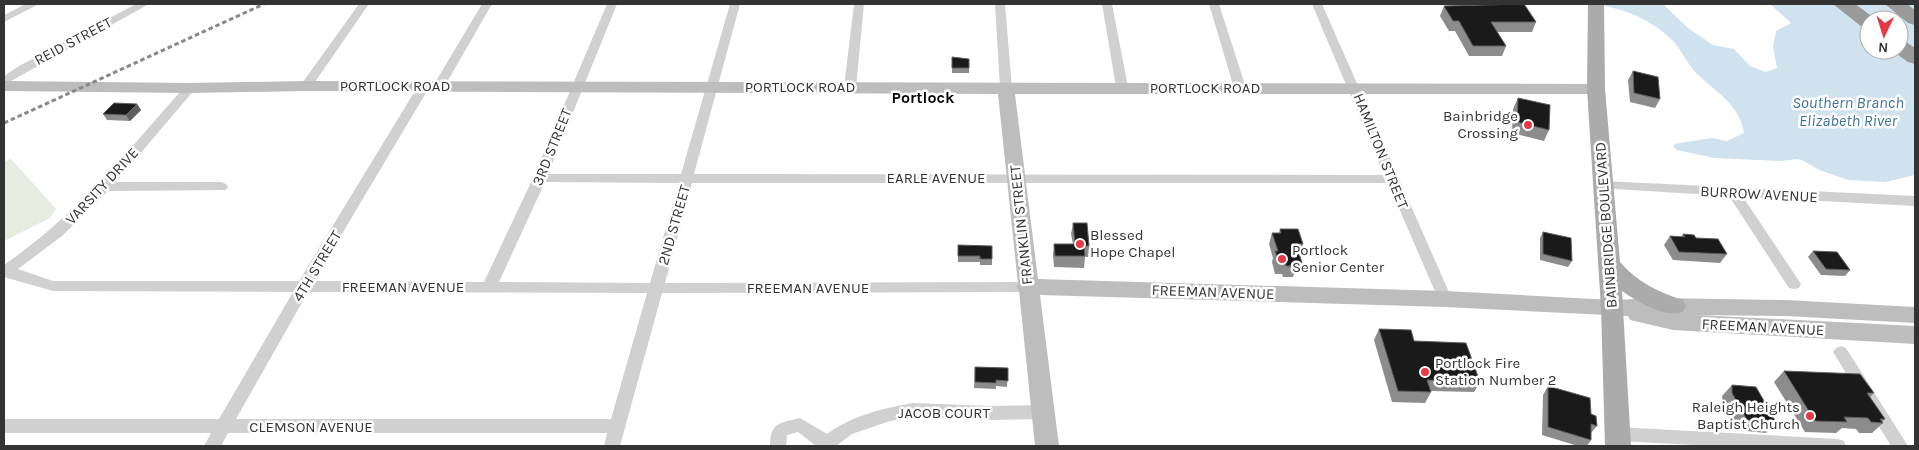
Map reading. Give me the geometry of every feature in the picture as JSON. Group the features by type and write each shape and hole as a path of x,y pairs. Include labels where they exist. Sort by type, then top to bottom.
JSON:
{"highway":[{"path":"1843,4 1859,16"},
{"path":"1895,4 1915,19"}],"main road":[{"name":"BAINBRIDGE BOULEVARD","path":"1596,8 1596,89 1612,308 1618,440"},
{"name":"PORTLOCK ROAD","path":"4,86 190,88 432,86 576,88 1122,87 1596,89"},
{"name":"FRANKLIN STREET","path":"1006,88 1047,446"},
{"path":"1609,264 1618,276 1634,289 1651,298 1675,306"},
{"name":"FREEMAN AVENUE","path":"1028,287 1445,299 1612,308 1675,306 1786,308 1915,314"},
{"name":"FREEMAN AVENUE","path":"1612,308 1673,322 1915,335"}],"street":[{"path":"4,19 34,4"},
{"name":"REID STREET","path":"4,81 23,68 144,4"},
{"path":"306,86 364,4"},
{"name":"4TH STREET","path":"212,446 304,286 487,4"},
{"name":"3RD STREET","path":"488,288 540,178 612,4"},
{"name":"2ND STREET","path":"612,446 735,4"},
{"path":"850,87 858,4"},
{"name":"FRANKLIN STREET","path":"1000,4 1006,88"},
{"path":"1107,4 1122,87"},
{"path":"1214,4 1240,88"},
{"name":"HAMILTON STREET","path":"1317,4 1445,299"},
{"name":"VARSITY DRIVE","path":"5,272 59,232 83,210 190,88"},
{"name":"EARLE AVENUE","path":"540,178 1392,180"},
{"name":"BURROW AVENUE","path":"1603,185 1915,201"},
{"path":"104,186 221,188"},
{"path":"1734,193 1794,284"},
{"name":"FREEMAN AVENUE","path":"5,272 53,286 488,288 1028,287"},
{"path":"1841,352 1900,446"},
{"name":"JACOB COURT","path":"826,445 846,430 868,420 906,411 1042,412"},
{"path":"778,446 778,435 782,429 800,425 826,445"},
{"name":"CLEMSON AVENUE","path":"4,426 618,426"},
{"path":"1618,440 1838,446"}],"shaded area":[{"path":"11,159 56,209 50,218 4,241 4,162"}],"water":[{"name":"Southern Branch Elizabeth River","path":"1592,4 1663,4 1688,28 1713,45 1734,49 1750,66 1765,72 1777,68 1773,46 1776,31 1791,23 1770,4 1915,4 1915,175 1885,182 1848,180 1819,170 1797,159 1782,161 1714,158 1677,150 1674,148 1674,144 1712,138 1727,141 1744,133 1742,123 1732,106 1695,72 1675,44 1664,33 1635,15 1614,8"}],"building":[{"path":"1524,4 1536,22 1491,22 1506,46 1473,46 1459,21 1453,21 1444,6"},
{"path":"952,57 969,59 969,68 952,68"},
{"path":"1633,71 1658,77 1660,99 1634,93"},
{"path":"1518,98 1550,105 1549,130 1517,122"},
{"path":"114,103 137,104 126,115 103,114"},
{"path":"1073,223 1087,223 1089,246 1084,246 1085,256 1055,256 1054,244 1075,244"},
{"path":"1280,229 1298,229 1303,244 1296,244 1302,263 1296,263 1297,266 1286,266 1285,262 1279,262 1275,251 1278,251 1272,233 1281,233"},
{"path":"1543,232 1571,238 1572,261 1543,254"},
{"path":"1683,234 1694,235 1696,238 1718,239 1727,254 1679,252 1670,236 1685,237"},
{"path":"958,245 992,246 992,259 980,259 980,256 958,256"},
{"path":"1813,251 1837,252 1850,270 1826,269"},
{"name":"Portlock Fire Station Number 2","path":"1379,329 1411,330 1414,341 1466,343 1480,382 1427,380 1431,392 1398,391"},
{"path":"975,367 1008,368 1008,381 996,380 996,383 975,382"},
{"path":"1784,371 1860,374 1874,393 1867,393 1885,419 1880,419 1883,423 1871,422 1868,418 1844,417 1847,422 1815,421"},
{"path":"1732,385 1756,387 1776,422 1747,420 1732,393"},
{"path":"1548,386 1590,398 1591,414 1596,416 1597,426 1591,424 1591,440 1548,427"}],"railway":[{"path":"4,123 264,4"}],"place":[{"name":"Bainbridge Crossing","path":"1528,125"},
{"name":"Blessed Hope Chapel","path":"1080,244"},
{"name":"Portlock Senior Center","path":"1282,259"},
{"name":"Portlock Fire Station Number 2","path":"1425,372"},
{"name":"Raleigh Heights Baptist Church","path":"1810,416"}],"district":[{"name":"Portlock","path":"923,97"}]}
